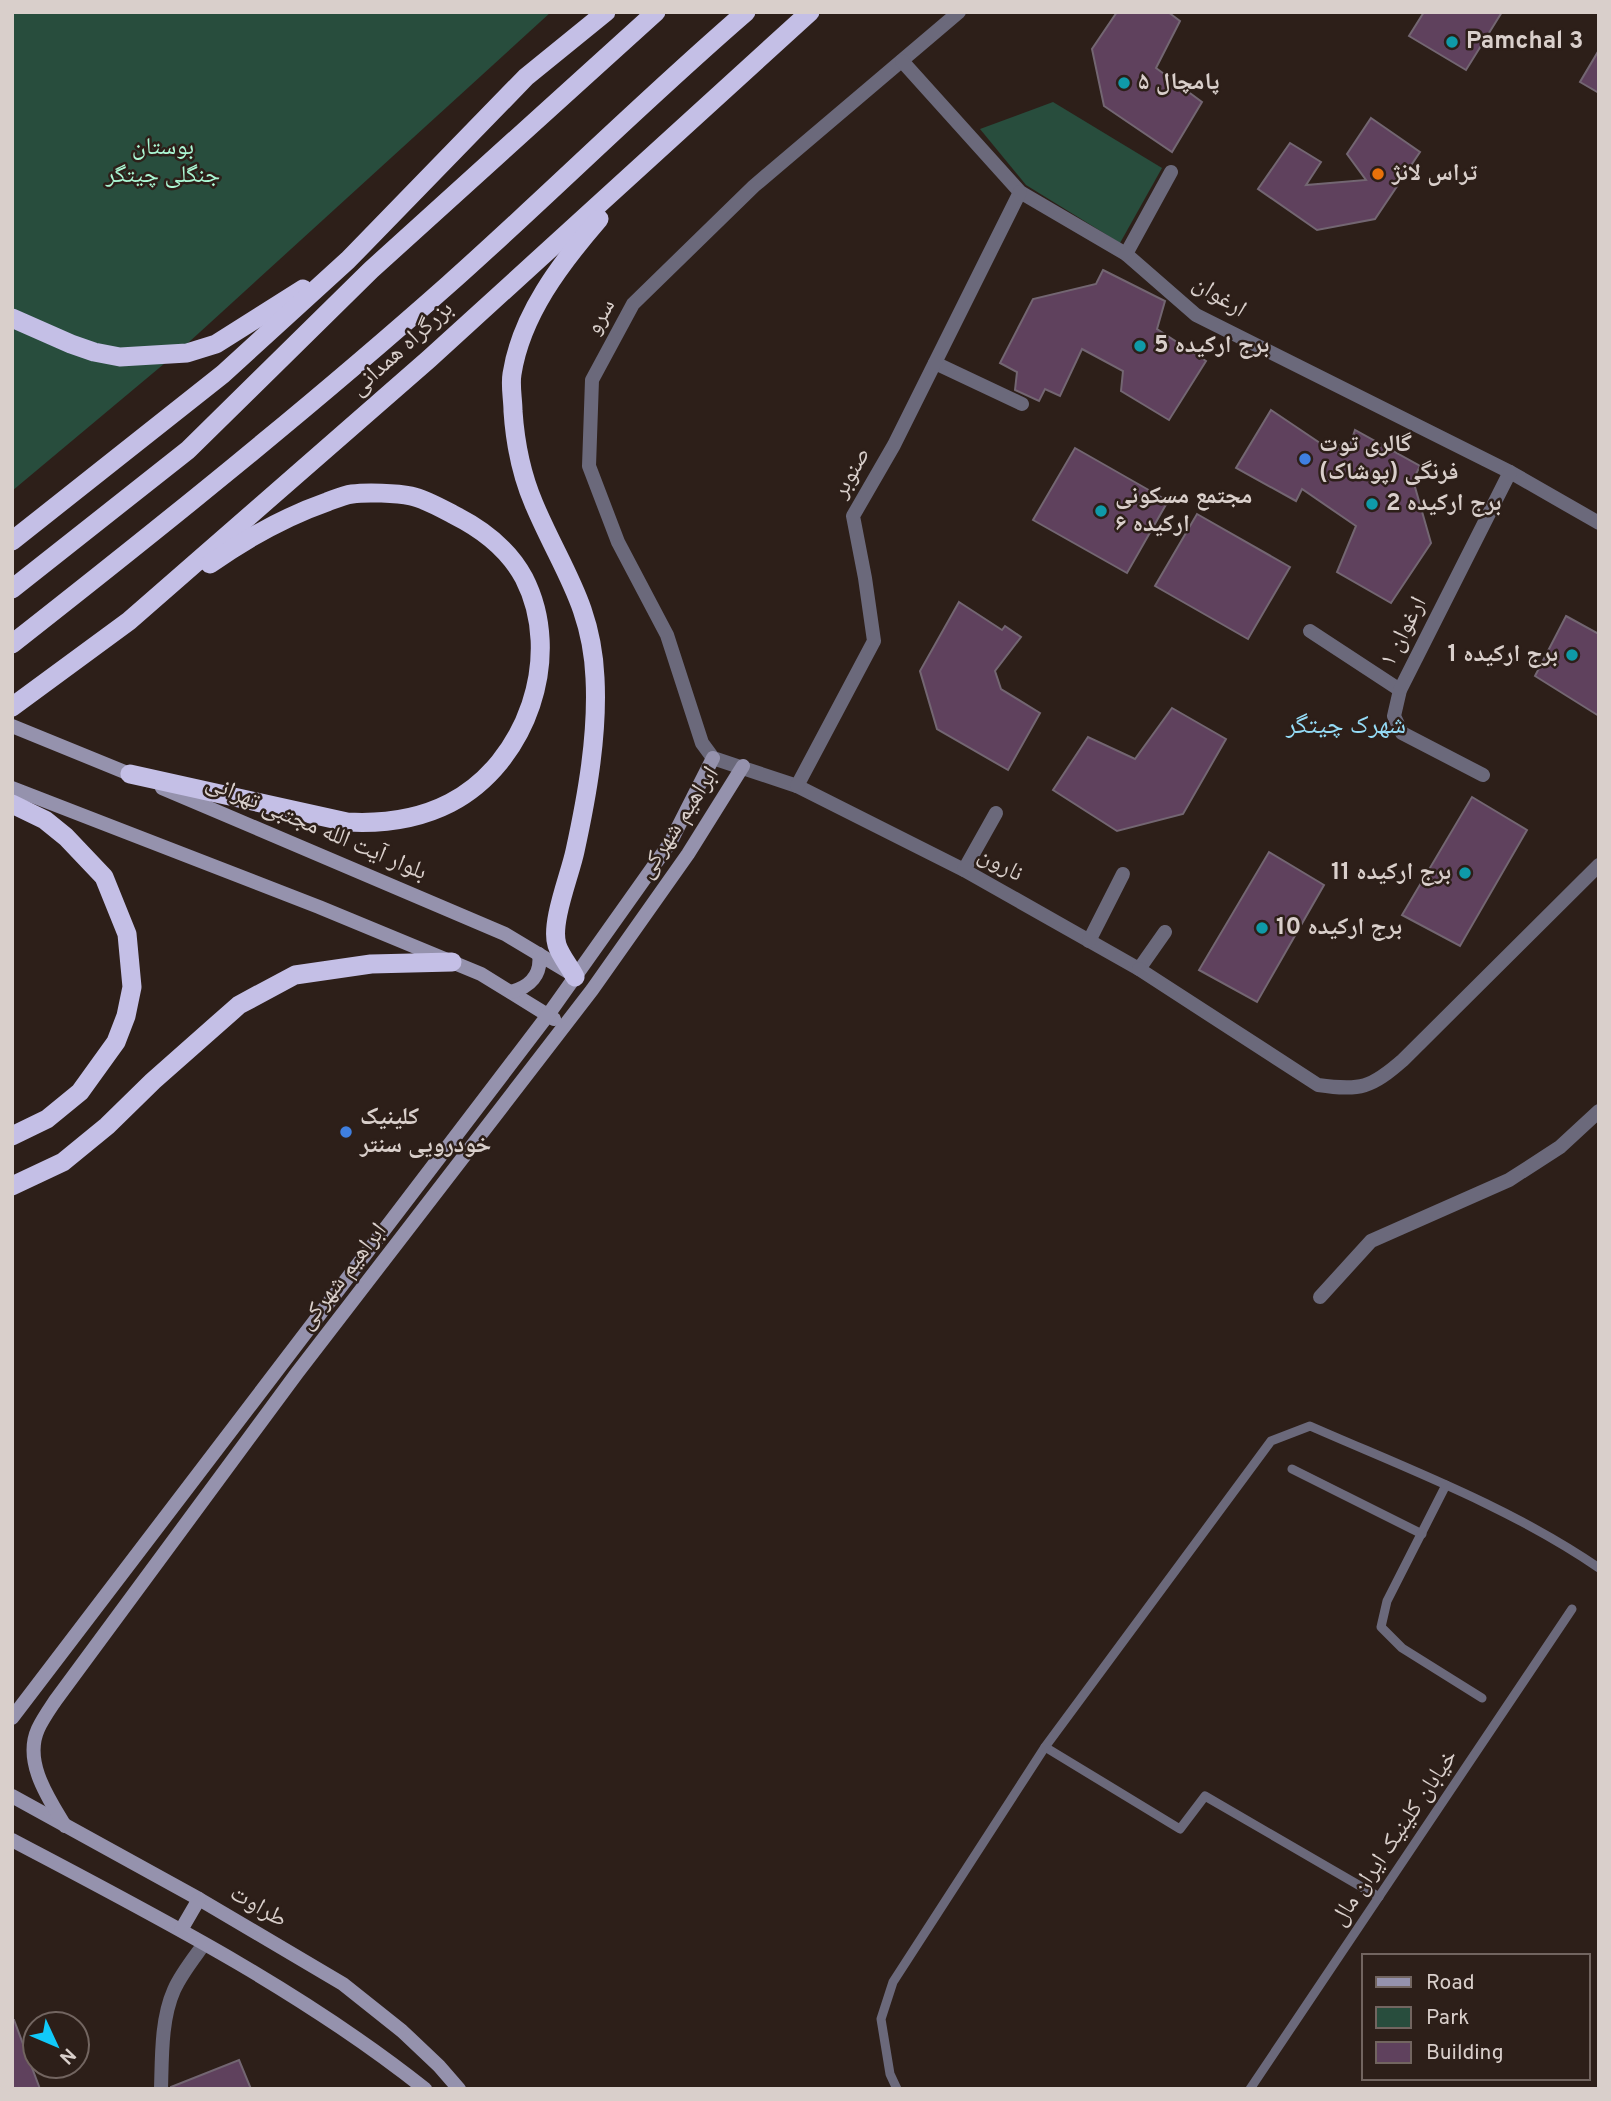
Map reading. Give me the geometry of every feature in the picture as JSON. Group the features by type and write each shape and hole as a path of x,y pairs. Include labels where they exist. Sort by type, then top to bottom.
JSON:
{"highway":[{"path":"12,541 223,374 348,260 526,77 606,12"},
{"path":"12,589 188,450 371,270 656,12"},
{"name":"بزرگراه همدانی","path":"12,644 163,526 420,309 746,12"},
{"name":"بزرگراه همدانی","path":"12,707 129,621 429,359 810,12"},
{"path":"575,977 556,943 558,913 575,853 590,764 595,701 593,650 583,607 529,489 514,421 511,375 536,305 548,285 568,255 651,158"},
{"path":"12,317 71,344 120,357 187,353 216,344 348,260"},
{"path":"129,621 251,536 302,511 351,494 411,496 471,523 494,540 513,561 532,598 541,644 535,694 512,746 495,768 451,803 414,817 376,823 347,822 131,774"},
{"path":"12,804 46,820 104,877 127,934 132,988 126,1016 116,1042 80,1092 47,1119 12,1136"},
{"path":"12,1186 63,1162 107,1126 239,1004 295,975 371,964 452,962"}],"main road":[{"name":"بلوار آیت الله مجتبی تهرانی","path":"12,726 34,733 505,934 592,990"},
{"name":"ابراهیم شهرکی","path":"12,1718 548,1015 670,843 713,758"},
{"name":"ابراهیم شهرکی","path":"65,1826 43,1788 34,1760 36,1731 55,1701 297,1373 565,1027 688,854 743,766"},
{"path":"12,788 319,907 481,974 565,1027"},
{"path":"511,992 529,985 535,978 539,969 539,954"},
{"name":"طراوت","path":"12,1796 200,1899 342,1984 402,2031 459,2089"},
{"path":"12,1840 181,1930 344,2029 425,2089"},
{"path":"181,1930 200,1899"}],"street":[{"name":"سرو","path":"713,758 702,743 667,635 618,542 589,466 592,380 633,304 754,186 958,12"},
{"name":"ارغوان","path":"902,61 1020,192 1126,254 1196,315 1510,472 1599,523"},
{"path":"1126,254 1171,172"},
{"name":"صنوبر","path":"797,786 874,640 853,516 894,446 1020,192"},
{"path":"935,363 1022,404"},
{"name":"ارغوان ۱","path":"1483,775 1402,733 1394,716 1400,690 1510,472"},
{"path":"1310,631 1400,690"},
{"name":"نارون","path":"713,758 797,786 964,870 1139,969 1318,1085 1348,1089 1379,1081 1403,1060 1599,865"},
{"path":"964,870 996,813"},
{"path":"1089,941 1123,874"},
{"path":"1139,969 1165,932"},
{"path":"1320,1297 1371,1241 1508,1180 1560,1147 1599,1111"},
{"path":"162,2089 169,2003 175,1987 204,1944"}],"lane":[{"path":"897,2089 890,2074 881,2019 893,1982 1045,1747 1271,1441 1310,1426 1446,1485 1541,1531 1599,1568"},
{"path":"1292,1469 1422,1534"},
{"path":"1446,1485 1387,1601 1381,1627 1402,1648 1482,1698"},
{"name":"خیابان کلینیک ایران مال","path":"1250,2089 1572,1609"},
{"path":"1045,1747 1180,1829 1205,1796 1379,1897"}],"green space":[{"name":"بوستان جنگلی چیتگر","path":"12,12 551,12 177,353 12,491"},
{"path":"1053,102 1162,168 1120,243 1026,185 980,129"}],"building":[{"name":"پامچال ۵","path":"1117,12 1168,12 1180,21 1156,68 1202,102 1172,152 1104,106 1092,49"},
{"name":"Pamchal 3","path":"1424,12 1502,12 1466,70 1409,36"},
{"path":"1599,50 1599,93 1580,82"},
{"name":"تراس لانژ","path":"1371,118 1420,152 1375,219 1317,230 1258,189 1290,143 1321,162 1306,185 1366,180 1347,154"},
{"name":"برج ارکیده 5","path":"1103,270 1165,301 1157,329 1206,361 1169,420 1121,391 1123,371 1082,349 1060,396 1045,389 1039,401 1015,390 1017,372 1000,363 1033,299 1096,284"},
{"name":"برج ارکیده 2","path":"1271,410 1323,445 1350,445 1355,430 1420,466 1413,480 1431,543 1391,603 1337,572 1356,526 1302,489 1296,501 1236,468"},
{"name":"مجتمع مسکونی ارکیده ۶","path":"1075,448 1168,501 1127,573 1033,520"},
{"path":"1197,514 1290,567 1248,639 1155,586"},
{"path":"959,602 1002,630 1005,626 1021,637 995,671 1001,689 1040,713 1008,770 937,729 920,671"},
{"name":"برج ارکیده 1","path":"1566,616 1599,634 1599,716 1535,676"},
{"path":"1172,708 1226,739 1183,814 1117,831 1053,790 1088,737 1135,759"},
{"name":"برج ارکیده 11","path":"1472,797 1527,830 1460,946 1402,915"},
{"name":"برج ارکیده 10","path":"1269,852 1324,885 1257,1002 1199,970"},
{"path":"14,2020 21,2039 21,2080 37,2080 40,2089 12,2089"},
{"path":"239,2060 251,2089 171,2089 171,2087"}],"place":[{"name":"Pamchal 3","path":"1452,42"},
{"name":"پامچال ۵","path":"1124,83"},
{"name":"تراس لانژ","path":"1378,174"},
{"name":"برج ارکیده 5","path":"1140,346"},
{"name":"گالری توت فرنگی (پوشاک)","path":"1305,459"},
{"name":"برج ارکیده 2","path":"1372,504"},
{"name":"مجتمع مسکونی ارکیده ۶","path":"1101,511"},
{"name":"برج ارکیده 1","path":"1572,655"},
{"name":"برج ارکیده 11","path":"1465,873"},
{"name":"برج ارکیده 10","path":"1262,928"},
{"name":"کلینیک خودرویی سنتر","path":"346,1132"}],"district":[{"name":"شهرک چیتگر","path":"1346,726"}]}
